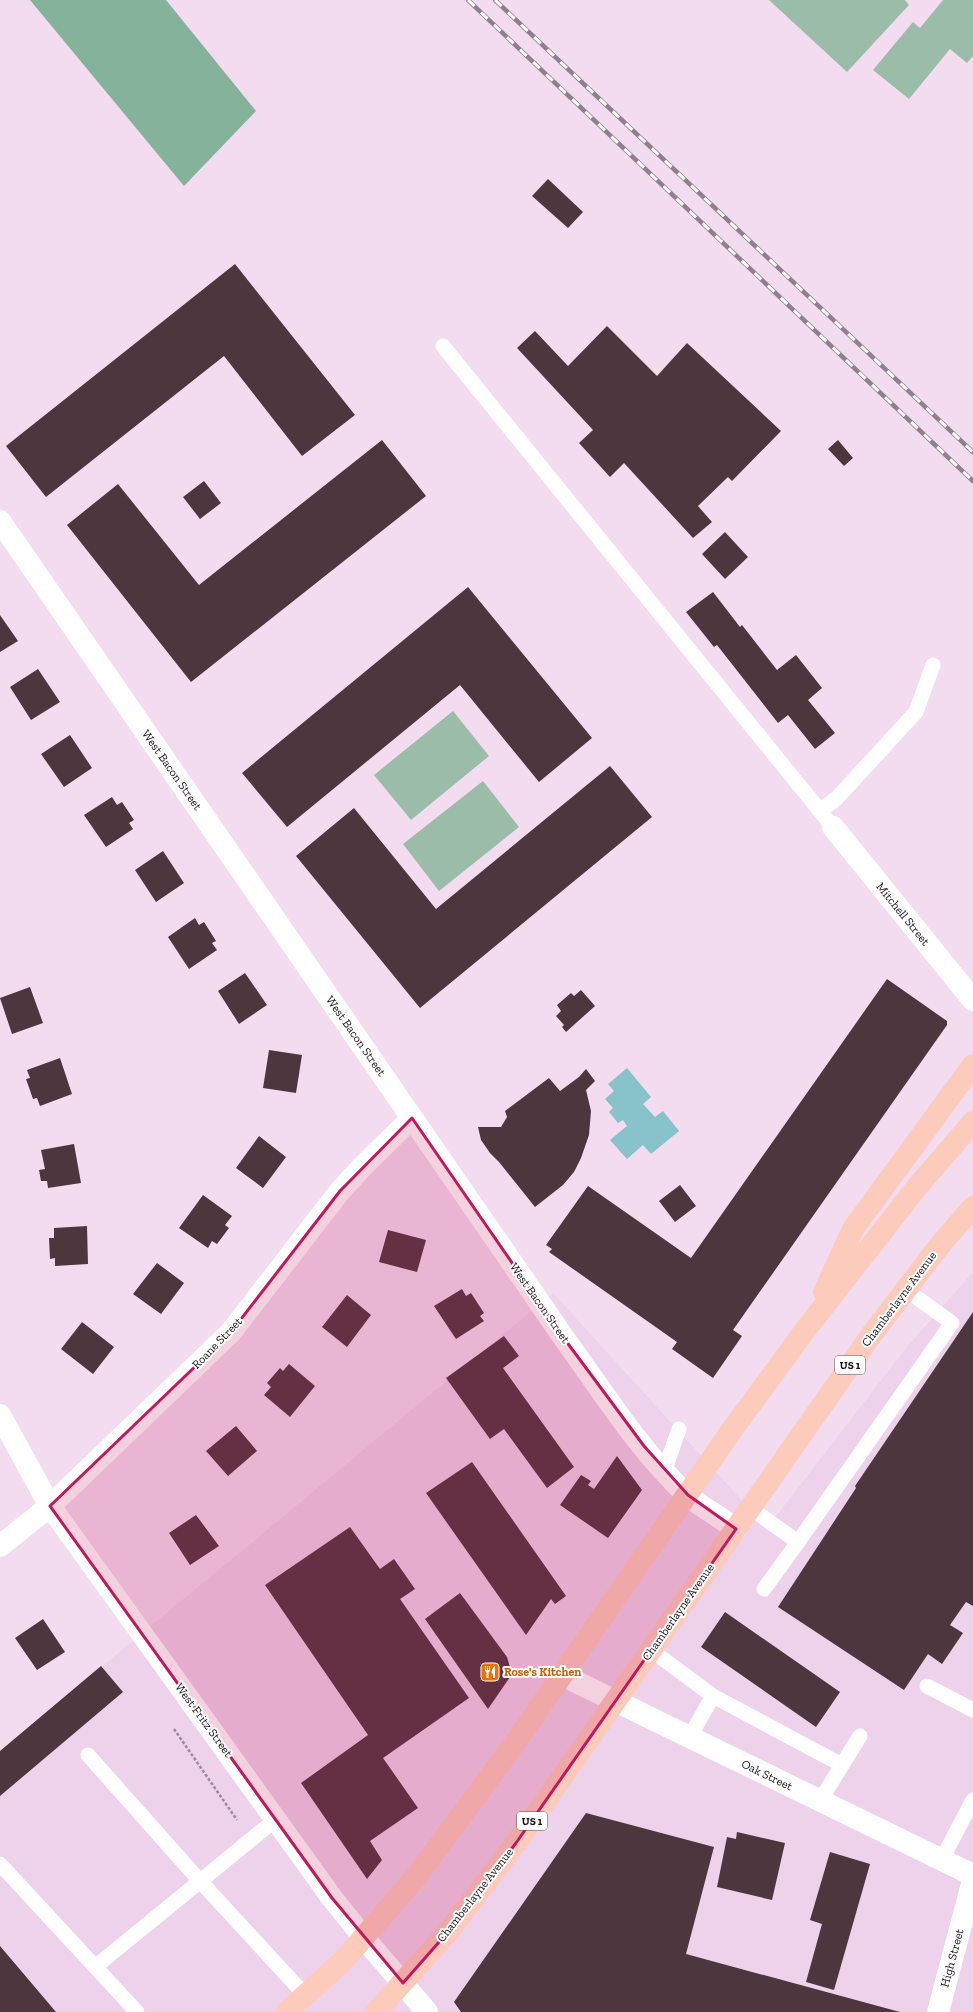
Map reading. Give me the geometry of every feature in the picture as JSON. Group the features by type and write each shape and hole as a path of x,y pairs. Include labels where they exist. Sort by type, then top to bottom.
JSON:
{"main road":[{"path":"806,1329 853,1229 973,1065"},
{"path":"287,2012 343,1961 364,1938 416,1877 454,1828 688,1495 729,1434 806,1329 917,1187 973,1122"},
{"name":"Chamberlayne Avenue","path":"376,2012 404,1983 447,1933 516,1844 750,1508 905,1289 973,1207"}],"street":[{"name":"West Bacon Street","path":"0,522 566,1341 625,1422 664,1472 688,1495 736,1529"},
{"name":"Mitchell Street","path":"827,819 973,1000"},
{"name":"Roane Street","path":"0,1546 50,1506 231,1332 340,1191 412,1118"},
{"name":"West Fritz Street","path":"0,1415 50,1506 275,1820 364,1938 404,1983 427,2012"},
{"name":"Oak Street","path":"562,1675 973,1875"},
{"name":"High Street","path":"938,2012 973,1880"}],"lane":[{"path":"443,346 827,819 837,798 916,712 933,665"},
{"path":"764,1589 952,1322 905,1289"},
{"path":"664,1472 678,1429"},
{"path":"750,1508 798,1542"},
{"path":"651,1650 714,1696 842,1765"},
{"path":"927,1686 973,1710"},
{"path":"689,1738 714,1696"},
{"path":"820,1801 860,1736"},
{"path":"88,1755 200,1881 305,1995"},
{"path":"942,1860 973,1800"},
{"path":"94,1967 275,1820"},
{"path":"0,1864 137,2012"}],"path":[{"path":"174,1728 251,1840"}],"highlighted area":[{"path":"412,1118 566,1341 644,1446 688,1495 736,1529 516,1843 447,1933 403,1983 332,1898 50,1506 231,1332 340,1191"}],"shaded area":[{"path":"973,1272 973,2012 0,2012 0,1751 553,1293 767,1528 906,1348"}],"green space":[{"path":"30,0 166,0 256,111 184,186"},
{"path":"769,0 905,0 909,5 847,72"},
{"path":"943,0 973,0 973,56 967,63 950,49 909,99 873,70 913,22 920,28"},
{"path":"453,711 489,756 411,820 374,775"},
{"path":"483,781 519,827 439,891 403,844"}],"water":[{"path":"627,1068 651,1097 643,1104 655,1117 663,1111 679,1131 651,1154 643,1145 627,1159 610,1140 627,1126 623,1120 618,1123 609,1112 613,1108 605,1099 614,1091 608,1084"}],"building":[{"path":"548,179 583,212 568,228 532,196"},
{"path":"235,264 355,415 302,456 224,356 46,497 6,446"},
{"path":"607,326 657,376 687,343 781,431 732,481 728,477 698,506 712,522 693,538 624,463 610,477 579,443 593,430 517,348 535,331 568,366"},
{"path":"382,440 426,496 191,682 67,525 118,484 199,585"},
{"path":"838,440 853,458 844,466 828,449"},
{"path":"204,481 221,503 200,519 183,497"},
{"path":"725,532 748,557 725,579 702,554"},
{"path":"468,587 592,738 539,782 460,685 287,827 242,773"},
{"path":"713,592 740,627 742,625 777,670 796,655 822,688 808,700 835,733 815,749 788,715 778,723 717,645 714,647 686,612"},
{"path":"0,615 18,641 0,652"},
{"path":"38,669 60,702 31,720 10,687"},
{"path":"70,735 92,768 64,787 41,754"},
{"path":"610,766 652,817 420,1008 296,856 354,808 436,909"},
{"path":"112,797 117,805 122,802 134,820 129,823 133,829 106,847 84,815"},
{"path":"163,851 184,883 156,902 135,870"},
{"path":"195,918 199,925 204,922 216,941 212,943 217,950 189,969 168,937"},
{"path":"245,973 267,1005 239,1024 218,991"},
{"path":"887,979 947,1021 947,1025 733,1330 742,1336 713,1378 672,1349 677,1342 549,1252 552,1249 546,1245 588,1186 691,1258"},
{"path":"30,987 43,1023 12,1034 0,998"},
{"path":"581,990 595,1006 566,1032 562,1027 564,1025 556,1016 561,1011 557,1005 571,993 574,996"},
{"path":"269,1050 302,1055 296,1093 263,1088"},
{"path":"60,1058 72,1094 40,1106 37,1098 33,1099 26,1079 30,1078 27,1070"},
{"path":"586,1069 595,1081 586,1090 591,1111 589,1135 581,1158 574,1172 563,1185 535,1207 490,1153 481,1140 478,1127 501,1127 507,1117 505,1111 549,1078 560,1091 579,1077"},
{"path":"259,1136 286,1157 263,1188 236,1168"},
{"path":"74,1144 81,1183 48,1188 47,1181 41,1181 39,1170 45,1169 41,1150"},
{"path":"680,1185 696,1206 675,1222 659,1201"},
{"path":"203,1195 232,1216 225,1225 229,1228 217,1244 212,1241 208,1248 179,1228"},
{"path":"87,1226 88,1264 55,1266 55,1258 50,1259 49,1238 54,1238 54,1228"},
{"path":"388,1230 426,1240 417,1272 379,1262"},
{"path":"157,1263 184,1283 161,1314 133,1294"},
{"path":"462,1289 466,1296 471,1293 484,1313 480,1316 484,1321 456,1339 434,1306"},
{"path":"347,1295 371,1315 347,1347 322,1327"},
{"path":"973,1312 973,1606 966,1602 950,1625 963,1633 942,1664 928,1654 904,1690 778,1607 856,1488 855,1486"},
{"path":"82,1322 114,1347 93,1374 61,1349"},
{"path":"504,1336 519,1356 503,1368 574,1467 547,1488 504,1429 490,1439 446,1378"},
{"path":"289,1364 315,1386 290,1417 264,1395 271,1387 267,1383 280,1368 283,1371"},
{"path":"236,1426 257,1451 228,1476 206,1451"},
{"path":"617,1456 642,1490 608,1538 560,1505 581,1475 591,1481 588,1485 594,1489"},
{"path":"472,1462 566,1596 555,1604 551,1599 526,1635 426,1493"},
{"path":"196,1515 219,1546 190,1565 169,1533"},
{"path":"350,1527 380,1569 394,1559 415,1589 400,1599 469,1698 383,1758 418,1808 370,1841 382,1860 367,1879 301,1783 368,1735 265,1585"},
{"path":"460,1593 507,1657 512,1674 488,1709 425,1619"},
{"path":"725,1612 840,1692 816,1727 701,1647"},
{"path":"43,1619 65,1652 37,1670 15,1638"},
{"path":"101,1666 123,1692 0,1796 0,1751"},
{"path":"586,1813 714,1847 686,1954 900,2012 461,2012 454,2002"},
{"path":"737,1832 785,1843 772,1900 717,1887 727,1837 736,1839"},
{"path":"830,1852 870,1864 834,1990 806,1982 822,1924 810,1920"},
{"path":"0,1946 56,2012 0,2012"}],"railway":[{"path":"468,0 973,481"},
{"path":"495,0 973,452"}],"place":[{"name":"Rose's Kitchen","path":"490,1672"}]}
